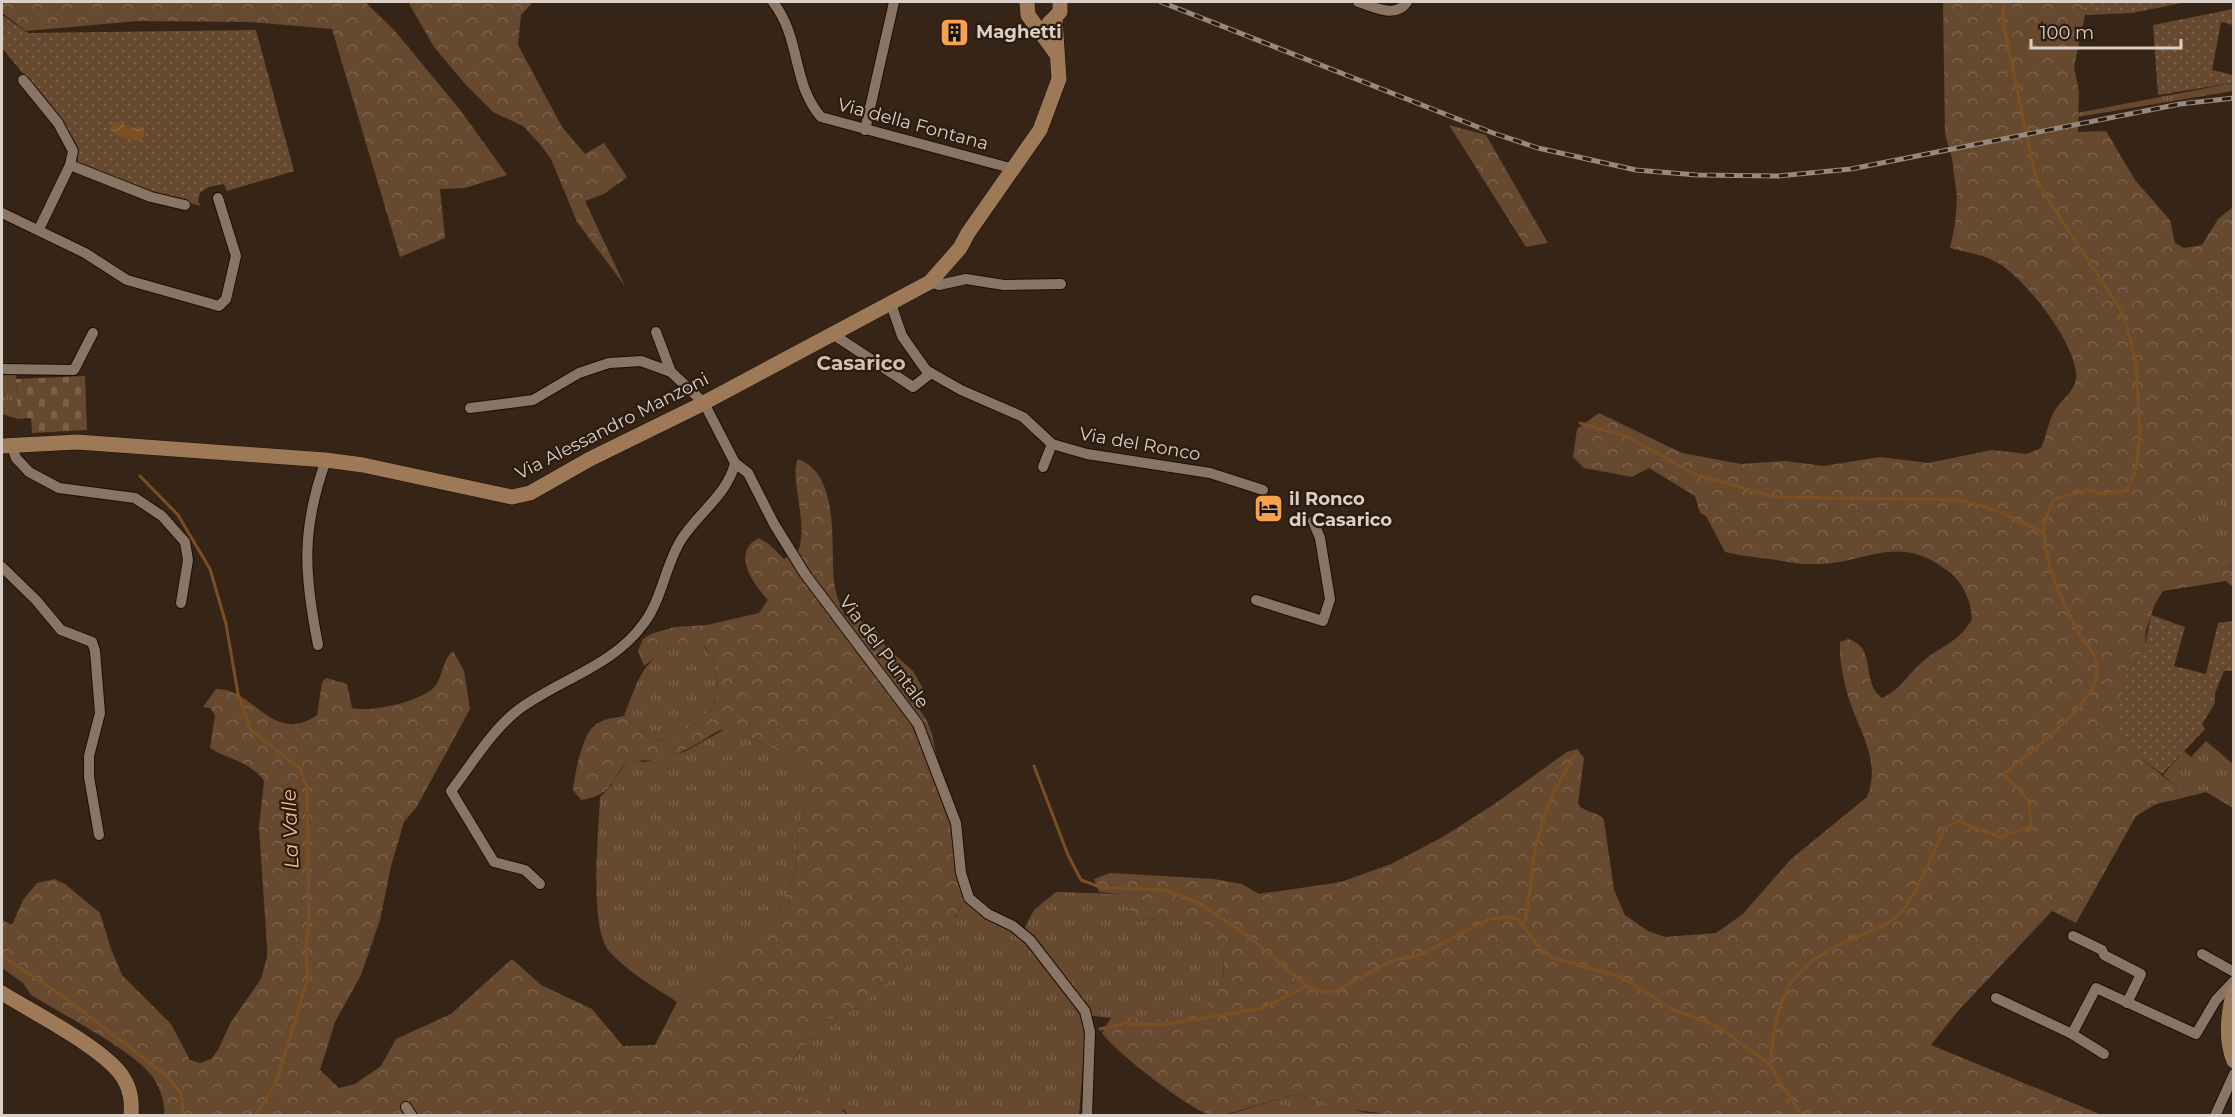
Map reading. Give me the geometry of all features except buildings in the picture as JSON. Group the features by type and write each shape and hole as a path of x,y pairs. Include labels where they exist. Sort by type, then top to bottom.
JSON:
{"street":[{"name":"Via della Fontana","path":"773,2 791,33 802,83 810,104 821,117 1014,169"},
{"path":"865,130 894,2"},
{"path":"1027,2 1028,15 1056,54"},
{"path":"1358,2 1392,12 1401,9 1407,2"},
{"name":"Via Alessandro Manzoni","path":"1034,21 1043,24 1060,7"},
{"name":"Via Alessandro Manzoni","path":"6,445 77,441 326,460 363,465 512,497 530,493 590,459 834,335 930,282 960,248 1040,130 1056,91 1059,73 1056,54 1060,7"},
{"path":"22,80 58,123 72,147 70,165 39,230"},
{"path":"70,165 142,194 185,205"},
{"path":"2,213 85,253 127,280 219,306 226,299 236,256 218,198"},
{"path":"930,282 939,285 966,279 1004,285 1061,284"},
{"name":"Via del Ronco","path":"891,303 902,336 926,370 961,390 1023,417 1052,444 1087,454 1210,473 1263,489"},
{"path":"656,332 671,372"},
{"path":"2,369 74,370 93,333"},
{"path":"834,335 913,387 931,373"},
{"path":"471,408 533,400 579,373 609,363 641,361 671,372"},
{"name":"Via del Puntale","path":"671,372 704,403 735,463 748,473 774,524 805,574 918,724 956,823 961,873 969,898 982,910 1013,926 1030,940 1085,1011 1090,1032 1087,1116"},
{"path":"1042,467 1052,444"},
{"path":"6,445 29,472 59,488 135,498 162,516 185,542 188,560 181,603"},
{"path":"318,645 312,615 306,547 314,492 326,460"},
{"path":"540,884 525,870 494,862 451,791 502,723 549,689 619,650 645,623 657,598 667,565 681,539 729,482 735,463"},
{"path":"1256,600 1323,621 1330,598 1320,538 1313,521"},
{"path":"2,567 36,600 61,630 92,642 95,651 100,713 89,756 89,777 99,835"},
{"path":"2073,936 2102,950 2104,956 2141,974 2127,1003"},
{"path":"2202,954 2234,972"},
{"path":"2072,1034 2096,988 2196,1034 2216,1000 2233,990"},
{"path":"2233,990 2229,1042 2234,1061"},
{"path":"2,993 76,1038 114,1066 124,1078 130,1092 131,1116"},
{"path":"1996,998 2072,1034 2104,1054"},
{"path":"2216,1116 2230,1088 2234,1074"}],"green space":[{"path":"2,2 365,2 395,31 461,111 507,175 465,188 440,189 445,238 400,257 332,29 250,22 138,21 26,31 2,13"},
{"path":"408,2 533,2 521,15 518,45 562,127 585,154 604,143 627,177 604,194 585,201 625,286 577,222 551,159 540,144 523,126 493,112 466,85 434,47"},
{"path":"1943,2 2083,2 2085,15 2074,67 2079,91 2078,132 2106,131 2135,180 2170,220 2175,243 2184,248 2202,245 2218,219 2233,207 2233,474 2186,529 2233,570 2233,587 2226,581 2163,591 2155,604 2146,630 2145,646 2127,674 2141,758 2176,787 2178,799 2156,804 2136,816 2076,923 2052,911 1958,1011 1931,1045 2102,1115 1393,1115 1343,1108 1296,1094 1224,1115 1210,1115 1170,1091 1121,1053 1102,1033 1110,1019 1116,1016 1149,1019 1182,1017 1208,1004 1217,992 1223,975 1224,960 1220,946 1202,922 1155,918 1138,922 1119,894 1099,892 1094,879 1110,873 1214,879 1242,884 1259,894 1341,882 1391,864 1441,838 1493,805 1567,752 1577,749 1584,758 1578,804 1604,820 1614,890 1625,915 1648,931 1665,937 1716,933 1743,914 1791,859 1867,797 1871,784 1871,760 1846,687 1841,665 1840,642 1848,639 1857,643 1866,657 1875,691 1882,698 1888,695 1898,688 1927,658 1961,634 1972,619 1968,599 1962,586 1953,575 1930,559 1914,553 1898,551 1810,564 1725,552 1706,516 1700,513 1695,496 1649,468 1632,477 1584,468 1573,457 1577,429 1599,413 1682,453 1741,464 1785,461 1824,466 1880,457 1928,463 1992,450 2027,454 2041,448 2053,414 2075,384 2075,366 2069,350 2049,315 2022,283 1993,260 1950,248 1955,225 1957,197 1952,158 1945,134"},
{"path":"2083,2 2187,2 2132,13 2085,15"},
{"path":"2233,9 2233,25 2221,22 2212,70 2233,75 2232,83 2158,95 2153,25"},
{"path":"2,15 28,33 256,30 294,171 227,191 224,184 209,187 200,193 198,201 201,206 160,195 78,164 77,146 65,124 2,48"},
{"path":"2233,83 2233,91 2077,117 2077,113"},
{"path":"1449,125 1486,135 1548,243 1526,247"},
{"path":"2,372 16,372 18,419 2,414"},
{"path":"85,376 87,430 32,433 31,418 18,419 16,379"},
{"path":"798,459 812,467 827,495 831,512 835,585 845,616 866,623 876,631 885,646 913,671 925,692 914,702 926,719 932,734 961,865 964,901 946,933 859,1007 822,1022 786,1069 791,1086 798,1096 809,1099 827,1096 848,1116 164,1115 163,1100 159,1090 152,1076 143,1066 96,1033 31,995 23,983 2,968 2,920 12,925 23,900 37,883 54,879 65,884 100,913 122,975 171,1024 190,1060 200,1063 211,1059 218,1050 231,1022 261,979 267,957 259,827 264,781 246,765 210,748 215,715 210,708 203,707 216,689 229,691 276,720 288,724 302,723 317,715 322,682 326,678 347,684 352,708 384,707 409,701 430,691 436,685 447,658 453,651 464,671 470,709 416,808 404,822 391,866 380,920 361,975 335,1022 320,1070 339,1088 355,1084 381,1066 396,1039 451,1014 512,959 541,985 592,1009 623,1046 655,1045 677,1002 756,939 775,920 795,873 798,827 810,799 812,780 783,754 725,729 666,758 628,759 605,791 581,800 573,790 579,757 589,732 596,724 603,721 624,716 649,736 661,741 695,724 711,708 718,686 713,661 705,647 672,648 644,666 638,651 643,639 651,634 674,627 707,625 759,613 768,600 747,569 746,551 750,544 759,538 784,559 799,549 801,526 796,477"},
{"path":"2233,474 2233,570 2186,529"},
{"path":"2151,615 2185,627 2174,666 2206,674 2218,623 2233,621 2233,671 2224,671 2215,693 2215,703 2202,724 2205,729 2162,774 2141,758 2116,723 2127,674 2145,646"},
{"path":"683,644 704,647 711,656 718,686 716,697 711,708 695,724 661,741 649,736 624,716 638,680 650,662 670,649"},
{"path":"725,729 772,748 803,770 812,780 810,799 798,827 795,873 775,920 756,939 677,1002 625,966 610,952 603,940 599,923 596,878 600,797 610,787 628,759 645,762 684,752"},
{"path":"2206,741 2233,764 2233,808 2206,792 2178,799 2176,787 2163,775 2184,751 2191,757"},
{"path":"1056,892 1119,894 1138,922 1163,918 1203,922 1218,942 1224,962 1217,994 1207,1007 1196,1013 1181,1017 1146,1020 1081,1014 1085,1041 1079,1115 848,1115 844,1110 798,1097 790,1089 786,1069 822,1022 859,1007 955,918 964,901 1020,937 1034,910"},
{"path":"1296,1094 1367,1113 1427,1115 1224,1116"}],"water":[{"path":"113,122 119,122 130,128 143,127 145,129 143,139 130,140 117,135 110,130"}],"waterway":[{"path":"1770,1065 1776,1022 1787,990 1796,976 1826,952 1879,928 1896,917 1917,888 1945,828 1958,821 2000,837 2031,827 2029,801 2004,774 2043,742 2072,714 2093,687 2097,674 2095,657 2079,633 2051,570 2047,556 2044,525 2054,499 2087,490 2104,494 2127,491 2136,469 2140,435 2136,363 2127,326 2118,306 2042,190 2035,174 2004,27 2003,2"},
{"path":"1580,423 1628,437 1694,474 1775,497 1962,500 1996,510 2044,533"},
{"name":"La Valle","path":"140,476 178,515 210,569 226,624 238,694 251,730 300,769 307,788 309,918 306,951 308,978 276,1083 255,1116"},
{"path":"1524,925 1541,826 1556,788 1576,754"},
{"path":"1034,766 1068,855 1081,880 1103,888 1165,890 1199,903 1249,937 1307,986 1325,992 1336,991 1389,962 1422,954 1489,919 1511,917 1519,920 1539,947 1553,958 1621,977 1672,1009 1719,1027 1770,1065 1802,1116"},
{"path":"2,956 61,995 166,1075 181,1093 183,1116"},
{"path":"1100,1029 1125,1023 1161,1025 1263,1008 1307,986"}],"railway":[{"path":"1161,2 1493,133 1538,148 1636,170 1697,175 1778,176 1851,169 2180,104 2234,98"}],"place":[{"name":"Maghetti","path":"955,32"},
{"name":"il Ronco di Casarico","path":"1268,509"}],"district":[{"name":"Casarico","path":"861,363"}]}
